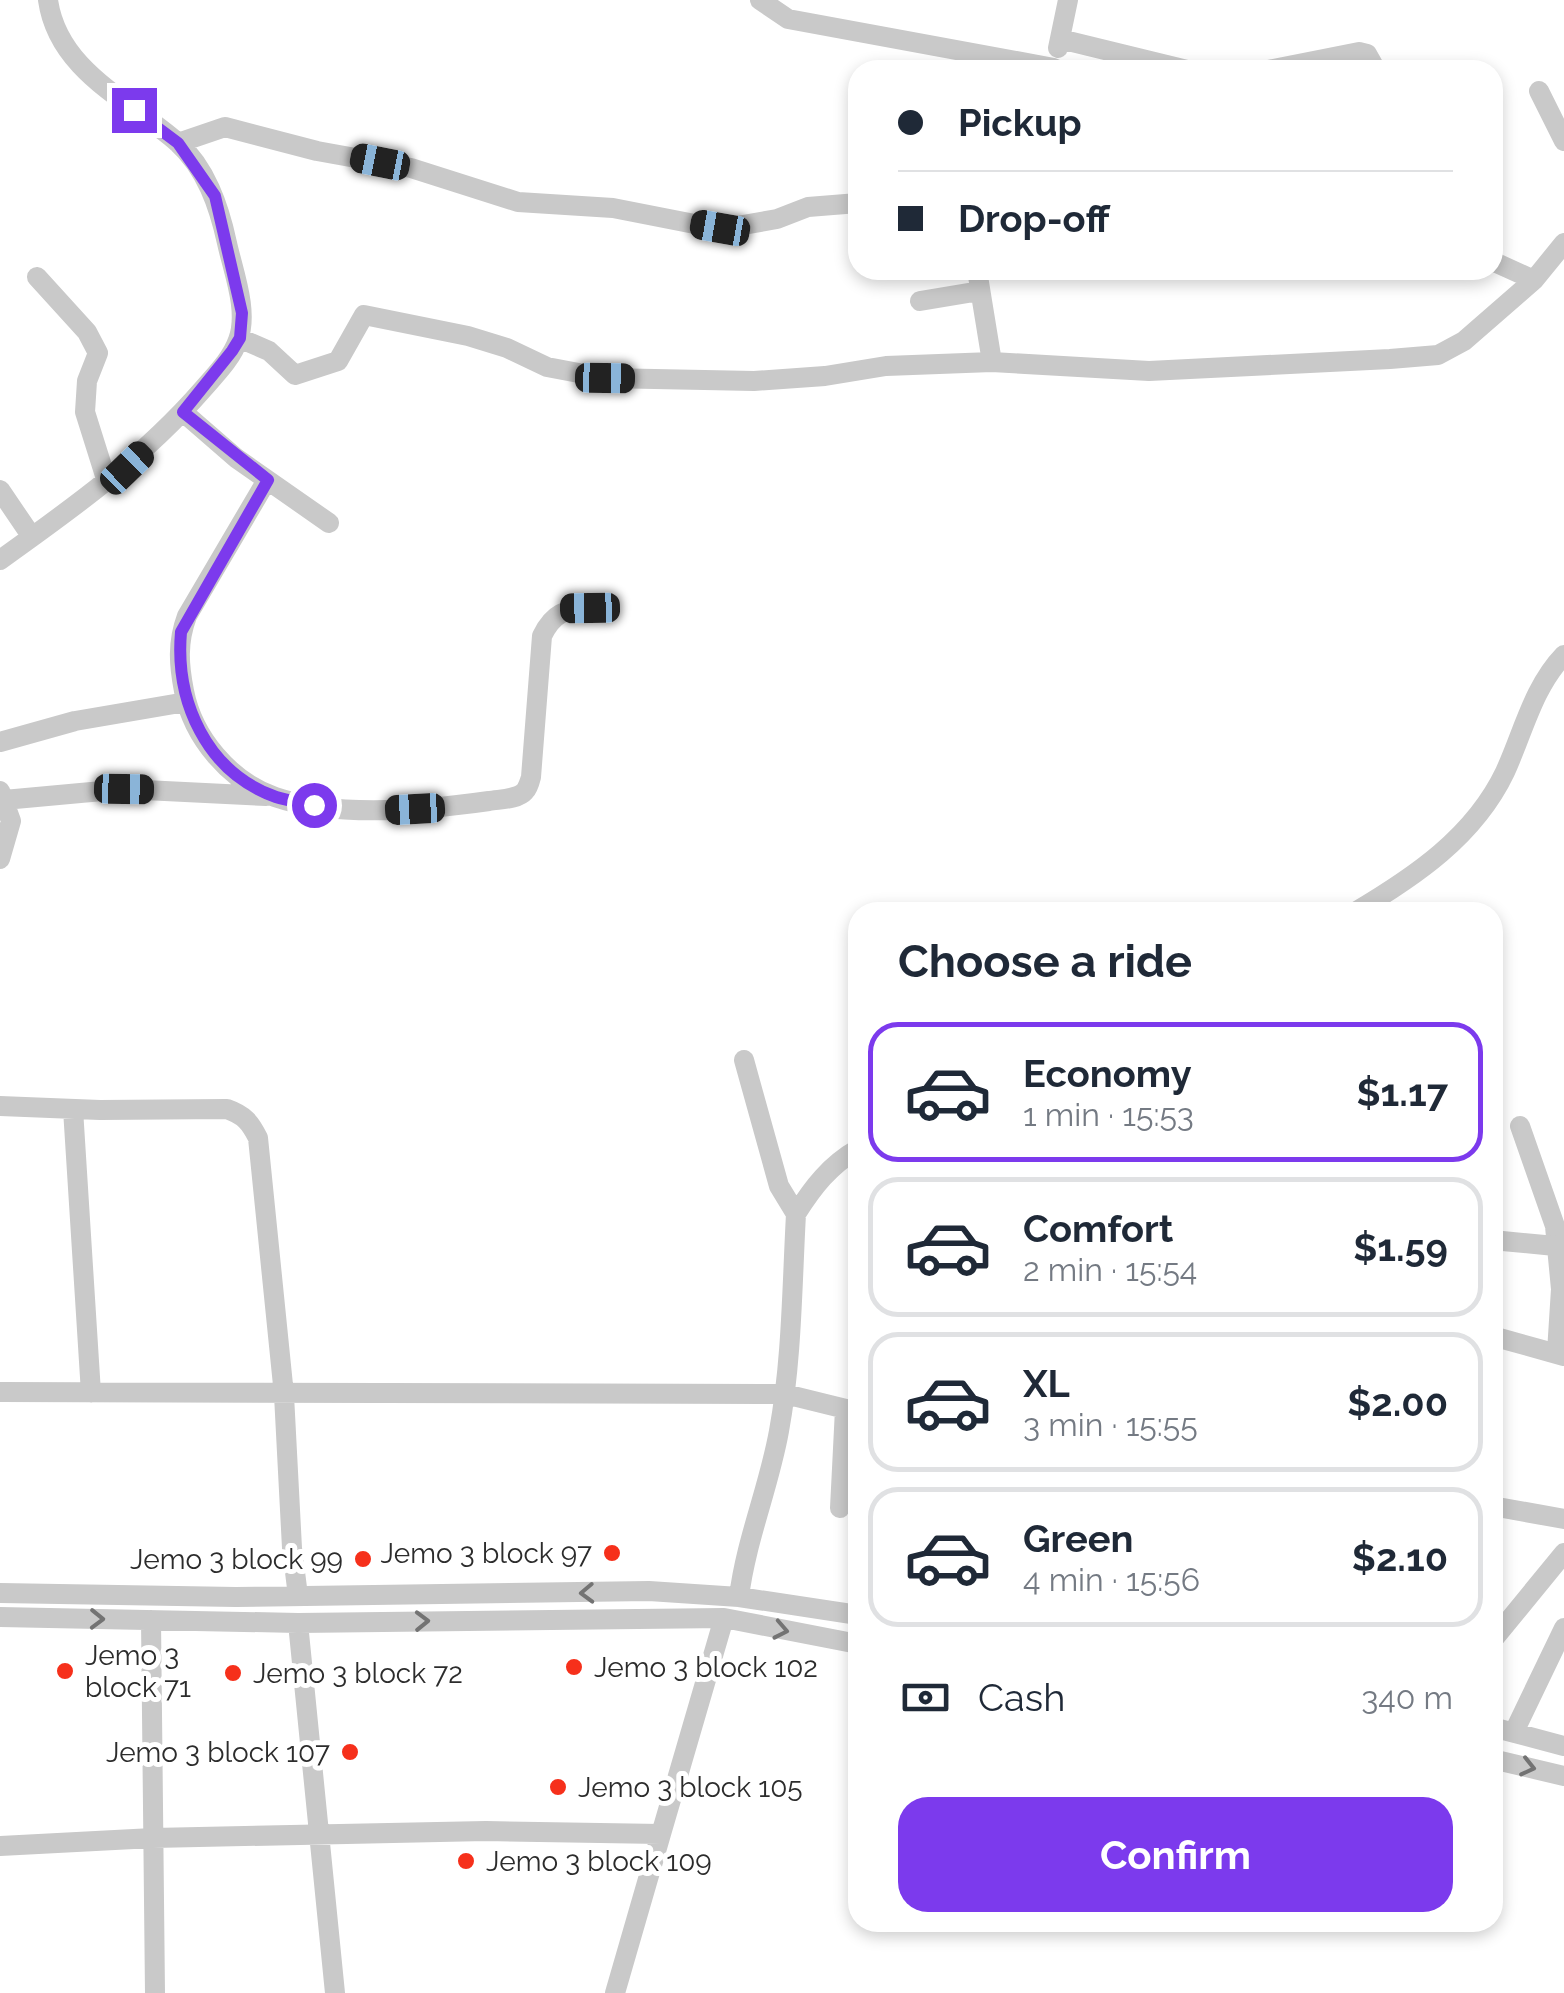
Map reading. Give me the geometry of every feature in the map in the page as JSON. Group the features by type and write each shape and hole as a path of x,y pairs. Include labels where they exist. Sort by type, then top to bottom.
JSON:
{"street":[{"path":"0,560 127,468 183,412 220,369 240,338 242,313 215,196 178,143 88,74 60,38 48,0"},
{"path":"760,0 788,18 1007,60"},
{"path":"1056,60 1068,0"},
{"path":"1060,39 1146,60"},
{"path":"1319,60 1359,52 1370,60"},
{"path":"1539,91 1564,141"},
{"path":"178,143 225,127 317,151 411,168 518,202 613,208 720,228 777,219 808,207 848,204"},
{"path":"240,338 269,352 295,375 338,361 364,316 468,336 507,348 547,367 605,378 754,381 825,376 886,366 992,362 1149,371 1438,356 1464,342 1534,280 1564,243"},
{"path":"1503,266 1534,280"},
{"path":"37,277 87,332 98,353 87,381 85,412 108,482"},
{"path":"920,301 978,281 992,362"},
{"path":"183,412 330,524"},
{"path":"268,480 181,632 178,659 186,702 201,738 237,776 275,796"},
{"path":"0,490 32,537"},
{"path":"0,859 11,821 2,796 124,789 275,796 314,805 385,810 445,808 516,796 526,790 531,777 542,636 550,620 567,609 590,608"},
{"path":"1370,902 1432,863 1473,821 1503,776 1536,695 1564,655"},
{"path":"0,742 75,721 186,702"},
{"path":"744,1060 779,1186 796,1214"},
{"path":"0,1106 227,1109 243,1115 253,1126 258,1138 284,1395 298,1596"},
{"path":"73,1109 91,1392"},
{"path":"1503,1339 1560,1354 1558,1233 1520,1126"},
{"path":"739,1597 744,1555 778,1436 785,1394 796,1214 833,1166 848,1156"},
{"path":"1503,1239 1558,1233"},
{"path":"0,1392 785,1394 848,1409"},
{"path":"840,1508 848,1443"},
{"path":"1503,1508 1564,1518"},
{"path":"1503,1627 1564,1552"},
{"path":"649,1591 652,1618"},
{"path":"0,1593 236,1597 649,1591 739,1597 848,1613"},
{"path":"236,1597 237,1622"},
{"path":"0,1617 298,1623 724,1618 848,1642"},
{"path":"615,1993 724,1618"},
{"path":"151,1620 155,1993"},
{"path":"298,1623 335,1993"},
{"path":"1514,1732 1564,1628"},
{"path":"1503,1729 1564,1746"},
{"path":"1503,1762 1564,1776"},
{"path":"0,1846 154,1838 486,1831 661,1834"}],"place":[{"name":"Jemo 3 block 97","path":"612,1553"},
{"name":"Jemo 3 block 99","path":"363,1559"},
{"name":"Jemo 3 block 102","path":"574,1667"},
{"name":"Jemo 3 block 71","path":"65,1671"},
{"name":"Jemo 3 block 72","path":"233,1673"},
{"name":"Jemo 3 block 107","path":"350,1752"},
{"name":"Jemo 3 block 105","path":"558,1787"},
{"name":"Jemo 3 block 109","path":"466,1861"}],"route":[{"path":"134,110 178,143 215,196 242,313 240,338 220,369 183,412 268,480 181,632 178,659 186,702 201,738 237,776 275,796 314,805"}]}
